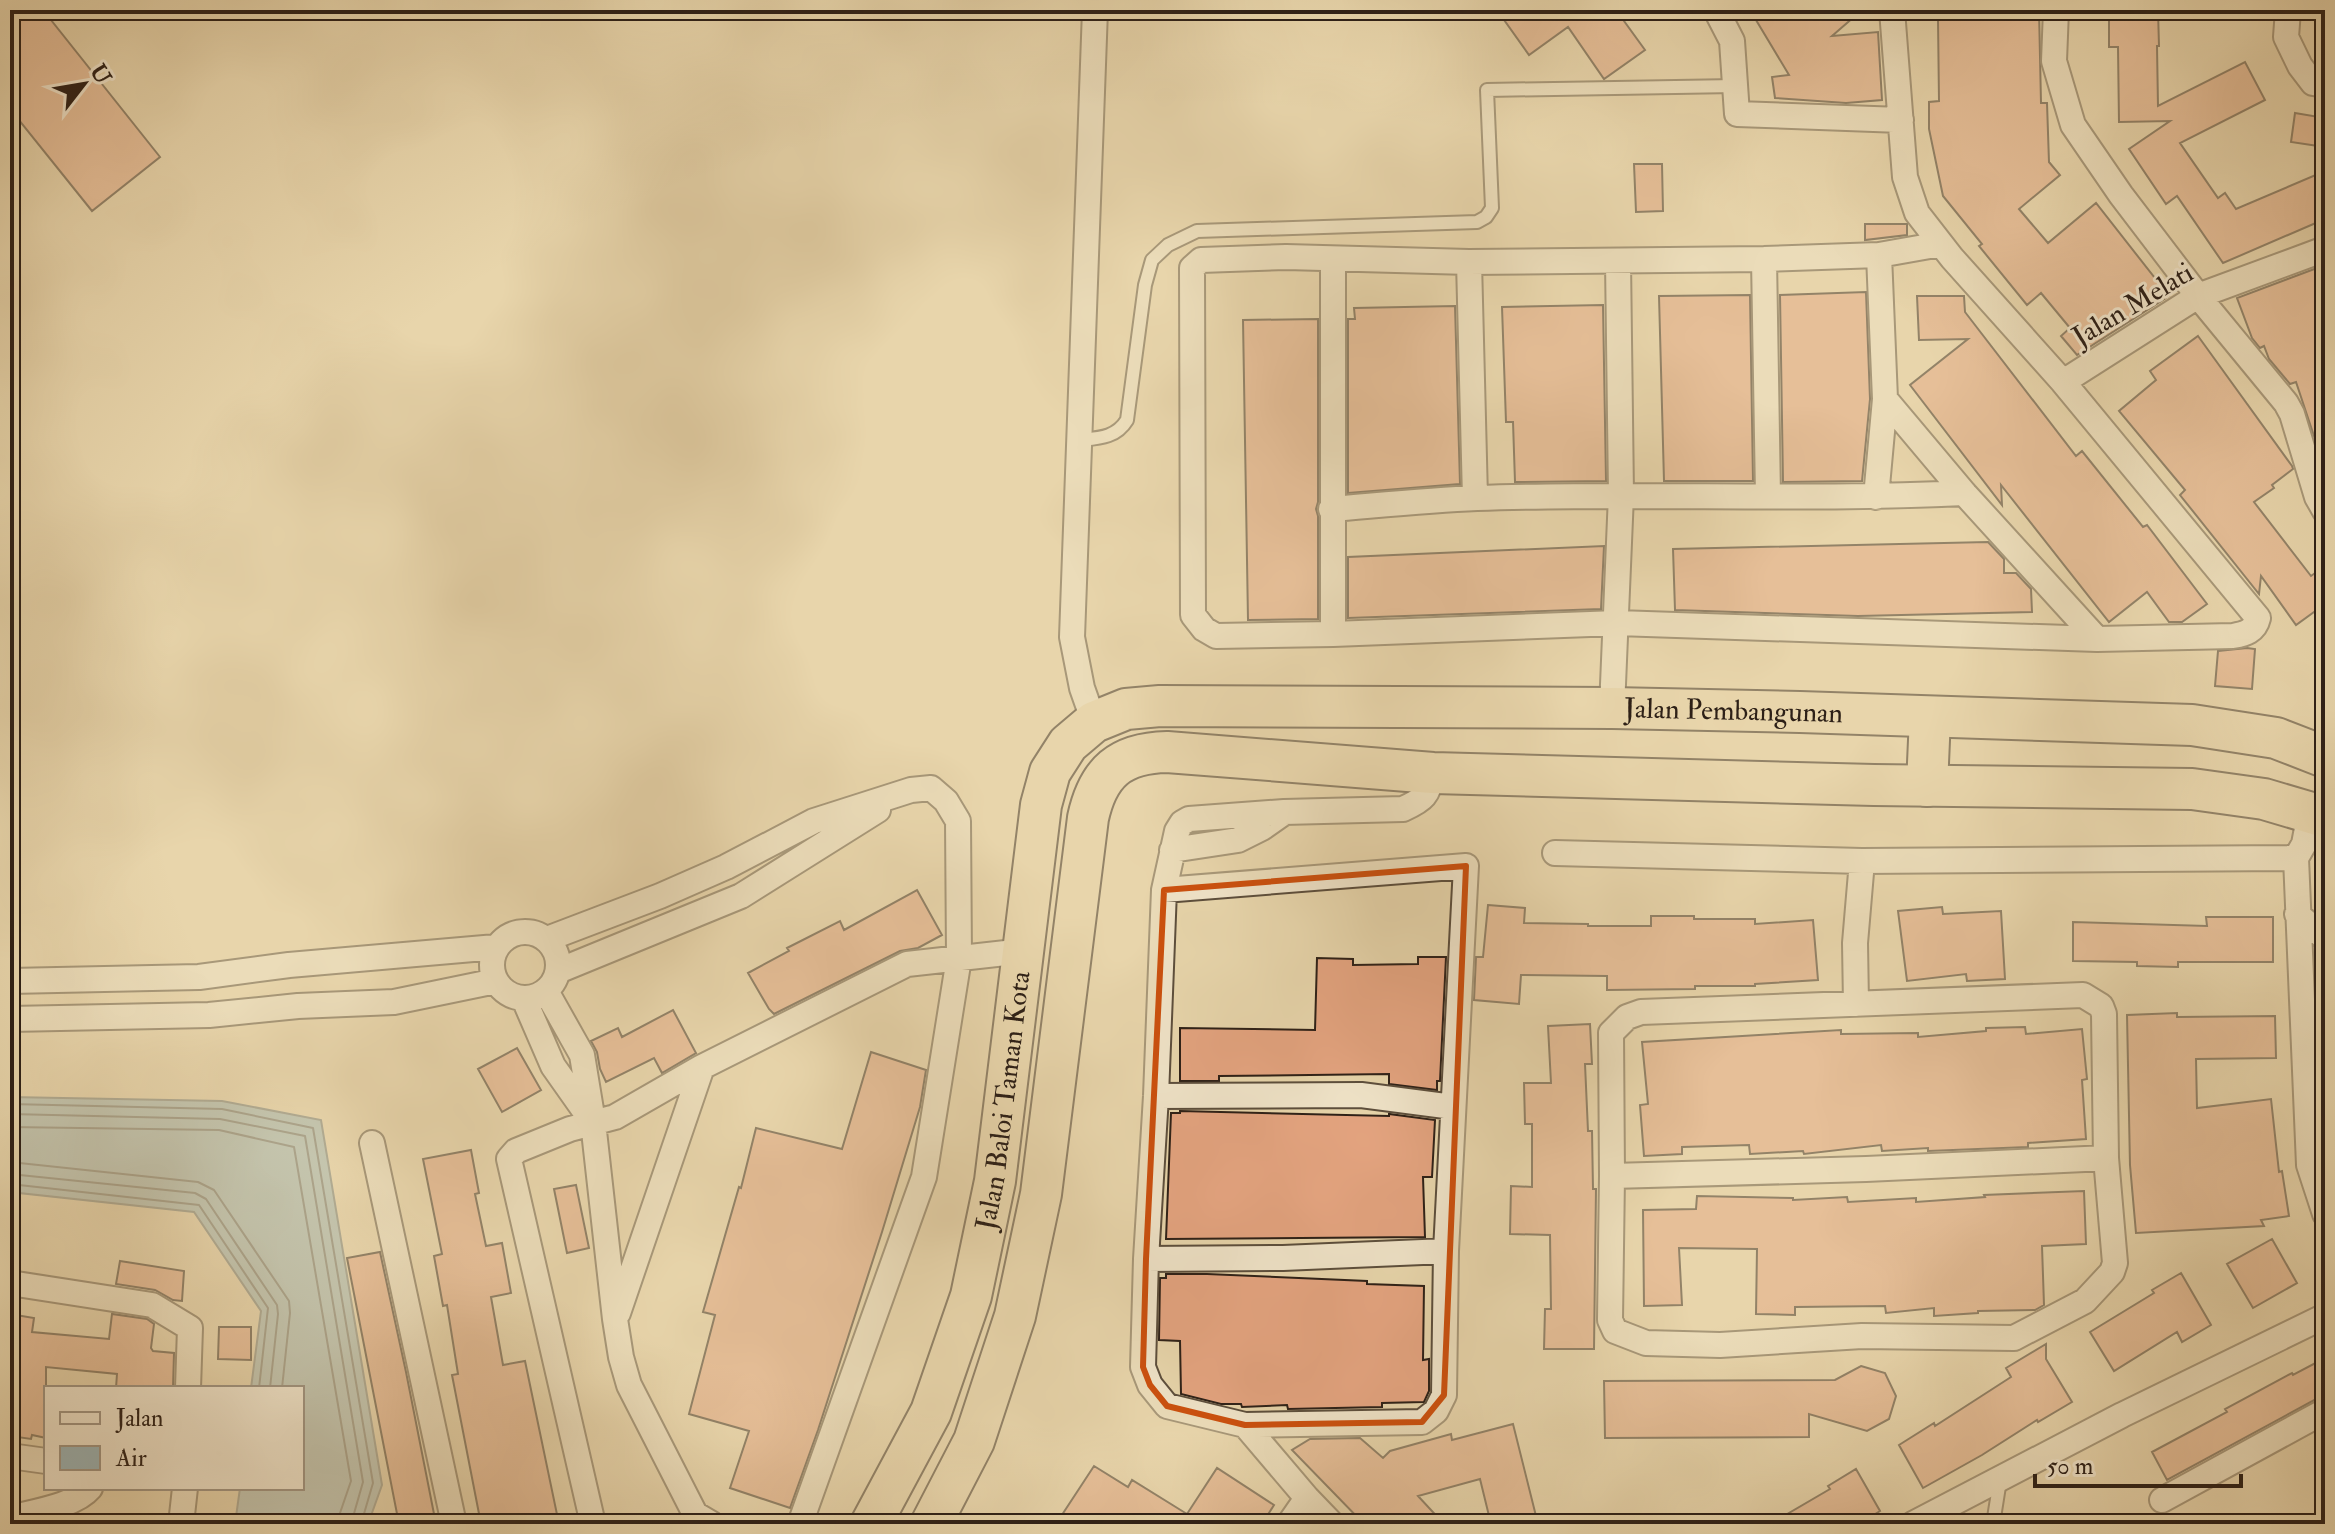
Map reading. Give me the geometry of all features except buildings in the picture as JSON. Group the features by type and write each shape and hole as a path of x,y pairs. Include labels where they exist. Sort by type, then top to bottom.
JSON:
{"highway":[{"name":"Jalan Baloi Taman Kota","path":"871,1524 931,1412 971,1296 995,1181 1041,805 1050,772 1068,744 1094,722 1126,709 1138,708"},
{"name":"Jalan Pembangunan","path":"1138,708 1612,708 2192,725 2276,738 2325,757"},
{"path":"1927,786 1930,717"},
{"name":"Jalan Baloi Taman Kota","path":"931,1524 974,1441 1015,1316 1041,1194 1088,818 1093,795 1105,776 1122,761 1144,752 1424,772"},
{"path":"1424,772 1927,786 2192,789 2264,799 2318,815"},
{"path":"990,1205 1037,1212"}],"street":[{"path":"1094,722 1082,688 1072,637 1095,10"},
{"path":"1716,10 1732,41 1737,114 1901,120"},
{"path":"1892,10 1905,177 1917,213 2004,318 2063,382 2258,618 2253,629 2246,634 2233,636 2097,639 1617,623 1216,636 1204,629 1193,615 1192,268 1196,263 1206,259 1286,257 1469,262 1764,259 1879,255 1941,244"},
{"path":"2056,10 2054,61 2073,125 2121,195 2198,296 2286,403 2317,497 2325,511"},
{"path":"2288,10 2286,37 2300,66 2313,83 2325,85"},
{"name":"Jalan Melati","path":"2063,382 2198,296 2325,249"},
{"path":"1876,497 1885,399 1879,255"},
{"path":"1333,259 1333,634"},
{"path":"1764,259 1768,496"},
{"path":"1612,708 1621,495 1618,261"},
{"path":"1469,262 1475,498"},
{"path":"1885,399 1964,493 2097,639"},
{"path":"1331,509 1475,498 1621,495 1876,497 1964,493"},
{"path":"1164,890 1466,866 1446,1251 1444,1395 1436,1411 1422,1422 1245,1425 1167,1406 1150,1385 1143,1367 1164,890 1177,831 1189,819 1284,812 1403,809 1419,802 1428,793 1424,772"},
{"path":"547,939 726,867 814,821 911,790 931,788 946,801 958,821 959,958 924,1177 800,1524"},
{"path":"698,1521 629,1385 621,1357 593,1122 553,1066 543,987 558,959 554,948 537,933 525,931 504,938 492,958 496,981 513,996 543,987 741,896 911,790"},
{"path":"2318,815 2296,858 2309,1165 2325,1214"},
{"path":"1555,853 1862,861 2296,858"},
{"path":"1856,1004 1855,943 1862,861"},
{"path":"2297,914 2325,938"},
{"path":"10,981 199,977 289,965 496,947"},
{"path":"593,1524 509,1159 516,1151 570,1129 615,1117 702,1067 907,964 1023,951"},
{"path":"10,1019 209,1015 298,1006 394,1002 496,981"},
{"path":"2083,995 2101,1006 2104,1014 2106,1158 2115,1263 2112,1272 2085,1301 2014,1338 1862,1336 1720,1345 1646,1343 1615,1331 1610,1320 1611,1033 1627,1017 1641,1012 2083,995"},
{"path":"615,1319 702,1067"},
{"path":"1156,1096 1361,1095 1453,1107"},
{"path":"372,1143 454,1524"},
{"path":"1612,1176 2106,1158"},
{"path":"1146,1259 1283,1258 1446,1251"},
{"path":"10,1283 152,1305 165,1312 190,1328 188,1386"},
{"path":"1913,1524 2122,1415 2325,1316"},
{"path":"2162,1500 2325,1411"},
{"path":"1245,1425 1332,1524"},
{"path":"10,1456 44,1461"},
{"path":"10,1518 67,1502 88,1490"},
{"path":"181,1524 185,1490"},
{"path":"1289,1524 1307,1498"}],"lane":[{"path":"1079,440 1108,436 1122,428 1127,420 1145,285 1152,260 1168,245 1197,231 1477,222 1486,217 1492,208 1487,90 1736,86"},
{"path":"1993,1524 2000,1478"}],"highlighted area":[{"path":"1466,866 1444,1395 1422,1422 1245,1425 1167,1406 1150,1385 1143,1367 1146,1259 1164,890"}],"water":[{"path":"10,1097 222,1101 321,1120 382,1485 368,1524 235,1524 240,1490 304,1490 304,1386 251,1386 261,1311 194,1212 10,1192"}]}
